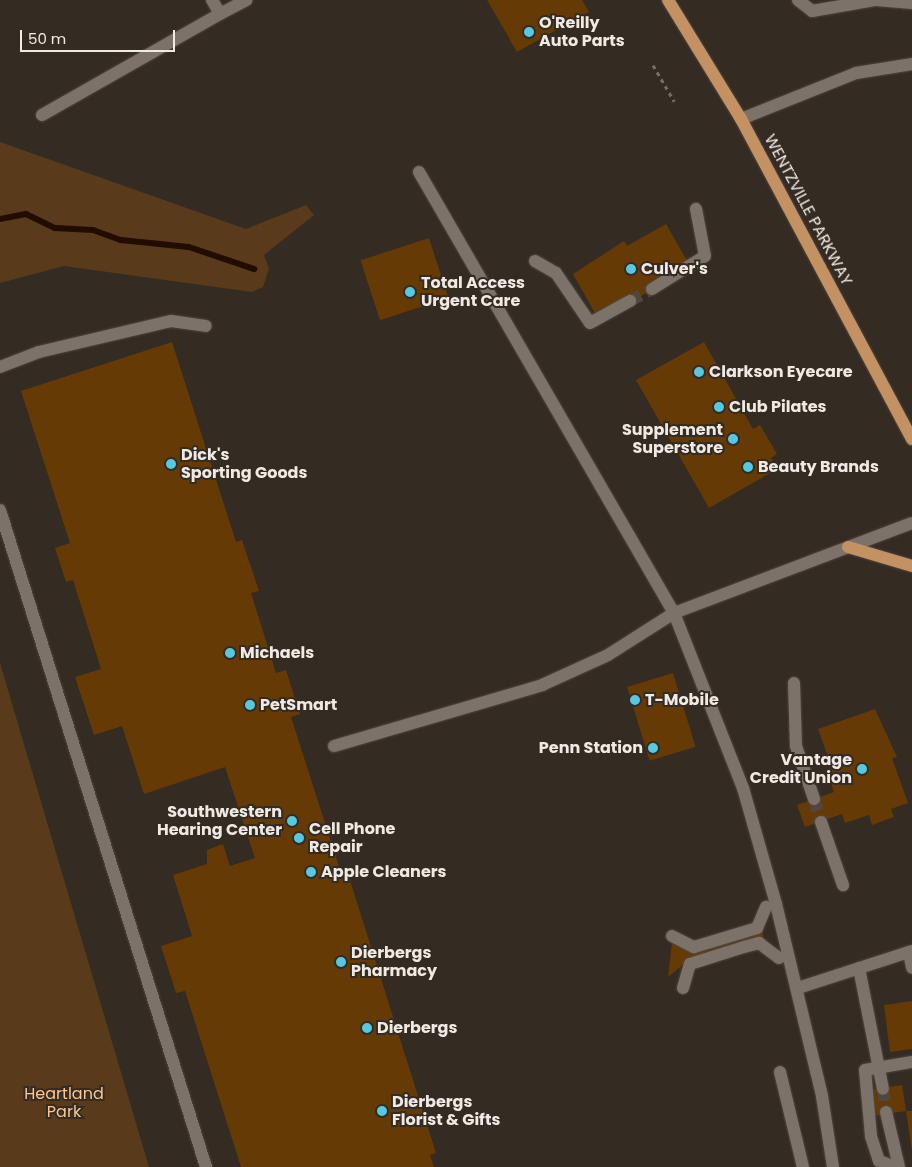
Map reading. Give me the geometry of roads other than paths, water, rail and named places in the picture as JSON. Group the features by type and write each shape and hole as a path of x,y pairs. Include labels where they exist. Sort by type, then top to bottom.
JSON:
{"main road":[{"name":"WENTZVILLE PARKWAY","path":"668,0 741,119 912,439"},
{"path":"848,547 912,566"}],"lane":[{"path":"212,0 220,14"},
{"path":"42,115 246,0"},
{"path":"798,0 812,11 877,0 912,3"},
{"path":"741,119 856,72 912,64"},
{"path":"419,172 674,613 742,788 798,988 832,1167"},
{"path":"652,289 705,256 696,209"},
{"path":"535,261 556,273 585,321 630,301"},
{"path":"0,367 39,352 171,321 206,326"},
{"path":"0,510 206,1167"},
{"path":"334,746 542,685 608,655 674,613 912,523"},
{"path":"794,682 796,746 814,799"},
{"path":"821,822 843,885"},
{"path":"672,936 694,947 757,928 766,907"},
{"path":"683,988 690,964 744,947 759,944 779,958"},
{"path":"798,988 910,952 912,968"},
{"path":"859,968 883,1088"},
{"path":"895,1167 879,1161 865,1100 865,1070 912,1062"},
{"path":"780,1072 803,1167"},
{"path":"886,1112 899,1167"}],"waterway":[{"path":"0,219 26,214 55,228 93,230 121,240 189,247 254,269"}],"tunnel":[{"path":"630,301 652,289"},
{"path":"814,799 821,822"},
{"path":"883,1089 886,1112"}],"place":[{"name":"O'Reilly Auto Parts","path":"529,32"},
{"name":"Culver's","path":"631,269"},
{"name":"Total Access Urgent Care","path":"410,292"},
{"name":"Clarkson Eyecare","path":"699,372"},
{"name":"Club Pilates","path":"719,407"},
{"name":"Supplement Superstore","path":"733,439"},
{"name":"Dick's Sporting Goods","path":"171,464"},
{"name":"Beauty Brands","path":"748,467"},
{"name":"Michaels","path":"230,653"},
{"name":"T-Mobile","path":"635,700"},
{"name":"PetSmart","path":"250,705"},
{"name":"Penn Station","path":"653,748"},
{"name":"Vantage Credit Union","path":"862,769"},
{"name":"Southwestern Hearing Center","path":"292,821"},
{"name":"Cell Phone Repair","path":"299,838"},
{"name":"Apple Cleaners","path":"311,872"},
{"name":"Dierbergs Pharmacy","path":"341,962"},
{"name":"Dierbergs","path":"367,1028"},
{"name":"Dierbergs Florist & Gifts","path":"382,1111"}],"park label":[{"name":"Heartland Park","path":"64,1103"}]}
